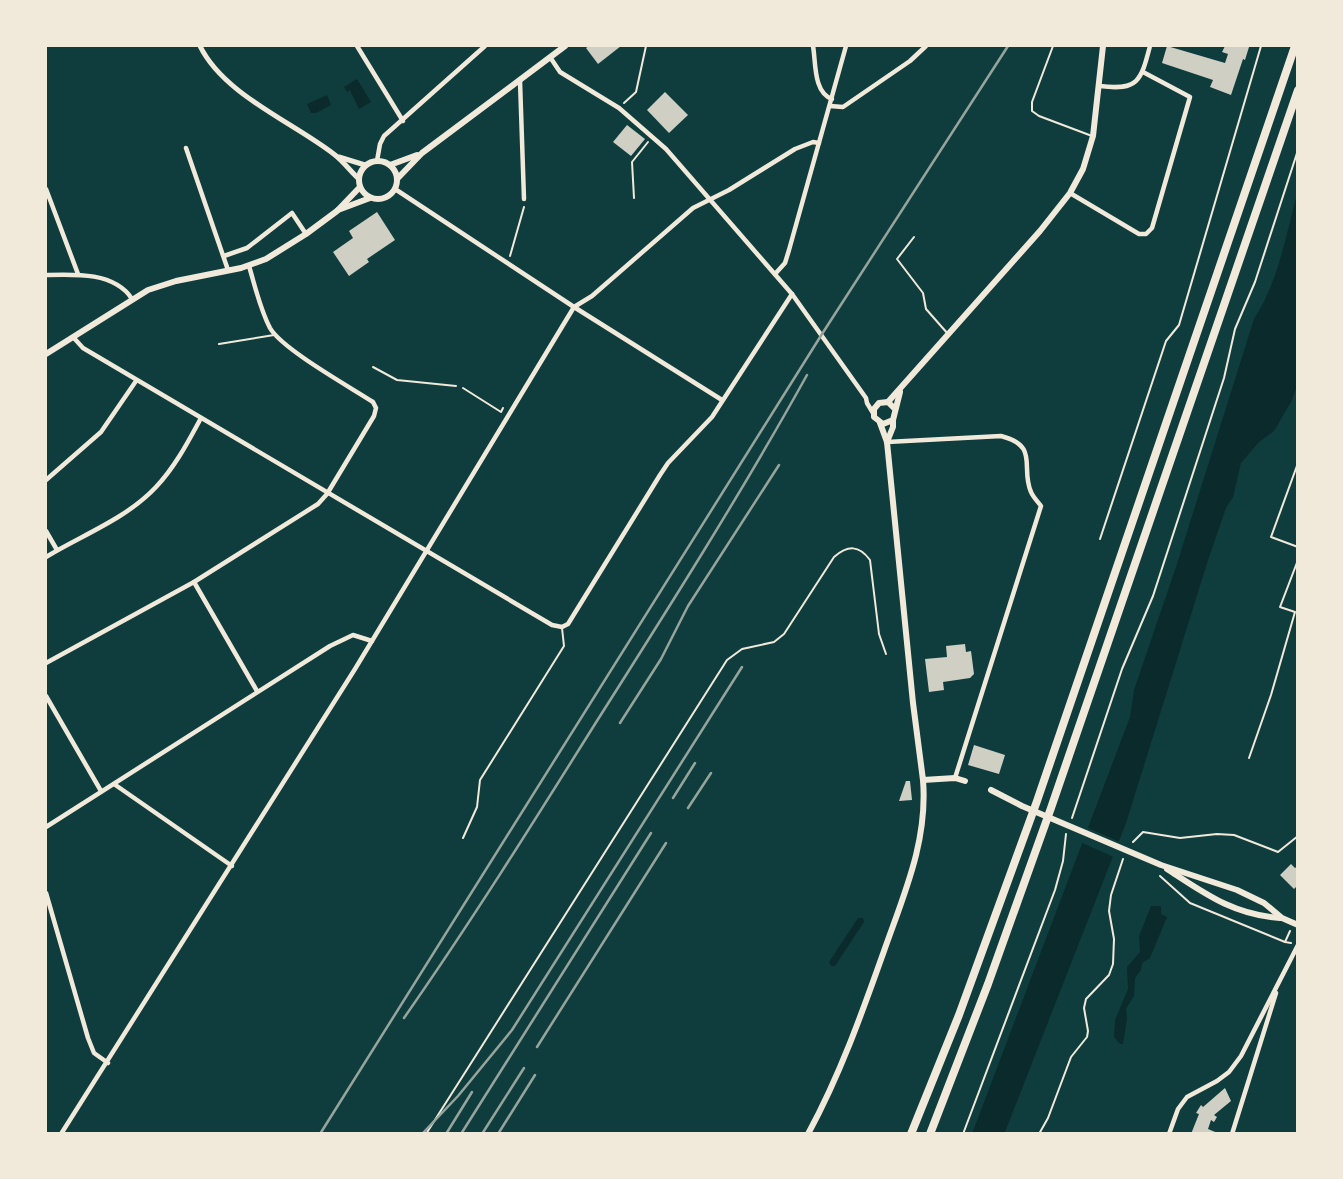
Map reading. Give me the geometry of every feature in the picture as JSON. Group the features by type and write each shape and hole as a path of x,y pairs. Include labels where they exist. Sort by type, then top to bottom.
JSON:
{"highway":[{"path":"911,1133 959,1015 1032,813 1295,46"},
{"path":"930,1133 984,996 1056,796 1297,90"}],"main road":[{"path":"397,179 422,153 565,46"},
{"path":"808,1133 845,1056 913,870 925,820 887,442 873,413 879,403 888,402 901,390 1055,214 1070,193 1083,169 1093,136 1103,46"},
{"path":"390,165 422,153"},
{"path":"46,354 132,299 162,285 249,266 274,255 337,211 369,198 381,199 392,194 397,179 396,171 390,165 377,160 365,165 359,183 337,211"},
{"path":"359,183 369,198"},
{"path":"887,442 901,390"},
{"path":"888,402 895,410"},
{"path":"880,423 887,424 893,420"},
{"path":"923,780 955,778 965,781"},
{"path":"991,790 1022,806 1159,864 1237,890 1264,903 1282,918 1295,924"},
{"path":"1159,864 1213,899 1256,916 1282,918"}],"street":[{"path":"200,46 216,71 239,90 337,156 365,165"},
{"path":"357,46 403,121"},
{"path":"377,160 384,136 485,46"},
{"path":"813,46 819,89 831,99"},
{"path":"775,274 785,263 846,46"},
{"path":"830,106 844,107 910,61 926,46"},
{"path":"1100,86 1125,88 1137,82 1143,72 1150,46"},
{"path":"550,57 560,72 612,104 653,135 792,294 866,398 873,413"},
{"path":"1070,193 1139,234 1146,234 1152,228 1190,97 1143,72"},
{"path":"520,80 524,200"},
{"path":"61,1133 108,1063 372,641 574,307 592,296 693,208 795,149 813,142 818,143"},
{"path":"186,148 228,271"},
{"path":"337,156 359,183"},
{"path":"46,189 78,274"},
{"path":"395,189 722,400"},
{"path":"224,256 247,248 292,213 306,234"},
{"path":"46,663 194,582 315,505 327,494 374,415 376,408 373,402 275,335 262,307 249,266"},
{"path":"46,275 78,274 118,283 132,299"},
{"path":"73,337 83,348 136,381 552,625 562,627 568,624 668,463 704,426 792,294"},
{"path":"46,480 100,432 136,381"},
{"path":"866,398 879,403"},
{"path":"46,557 129,510 155,488 175,465 201,418"},
{"path":"887,442 1001,436 1014,439 1023,448 1027,459 1030,491 1041,506 955,778"},
{"path":"46,531 57,550"},
{"path":"194,582 257,691"},
{"path":"46,827 257,691 348,637 357,635 372,641"},
{"path":"46,696 101,791"},
{"path":"114,784 232,866"},
{"path":"46,893 88,1038 94,1054 108,1063"},
{"path":"1232,1133 1277,989 1295,944"},
{"path":"1169,1133 1178,1109 1187,1097 1217,1081 1241,1056 1265,1004 1277,989"}],"lane":[{"path":"1053,46 1032,102 1032,111 1093,136"},
{"path":"914,237 897,259 923,293 926,309 948,335"},
{"path":"219,344 275,335"},
{"path":"463,388 501,412 503,408"},
{"path":"426,1133 727,660 742,649 774,642 784,634 834,557 844,549 853,547 864,551 870,560 879,634 886,654"},
{"path":"463,838 477,807 480,780 564,646 562,627"}],"path":[{"path":"623,103 636,92 646,46"},
{"path":"1100,539 1166,341 1179,325 1183,313 1261,46"},
{"path":"634,198 632,162 653,135"},
{"path":"963,1133 1055,890 1063,861 1065,838 1122,669 1153,596 1224,378 1235,329 1255,282 1297,150"},
{"path":"507,263 521,225 524,200"},
{"path":"373,366 397,380 451,384 463,388"},
{"path":"1297,463 1271,537 1297,547"},
{"path":"1249,758 1295,612 1280,607 1297,560"},
{"path":"1133,842 1143,832 1180,838 1224,834 1234,835 1278,852 1297,836"},
{"path":"1039,1133 1048,1118 1071,1057 1087,1037 1084,1008 1086,999 1109,975 1113,964 1114,939 1109,911 1119,865 1126,853"},
{"path":"1160,876 1190,903 1295,944"},
{"path":"1285,942 1289,933"}],"water":[{"path":"357,79 371,102 359,109 350,90 347,92 344,87"},
{"path":"327,95 331,105 311,113 307,104"},
{"path":"1297,194 1298,383 1292,400 1274,431 1259,442 1241,463 1233,497 1226,508 1208,560 1126,823 1005,1132 972,1134 1130,717 1134,690 1176,567 1254,319 1275,274"},
{"path":"1151,906 1161,906 1161,914 1167,917 1150,958 1142,963 1135,978 1134,996 1126,1009 1123,1044 1120,1044 1114,1037 1115,1020 1128,989 1127,967 1140,952 1139,936"},
{"path":"858,918 863,918 864,922 835,966 831,966 829,962"}],"pier":[{"path":"1086,827 1122,843 1116,858 1080,842"}],"building":[{"path":"621,46 598,64 586,48"},
{"path":"1167,46 1225,63 1228,54 1222,52 1225,46 1249,47 1231,95 1210,87 1213,80 1162,63"},
{"path":"665,92 688,115 669,133 647,110"},
{"path":"627,125 645,139 631,156 613,142"},
{"path":"377,212 395,240 367,259 369,262 349,276 333,252 353,238 349,231"},
{"path":"965,644 966,652 971,651 974,674 970,678 943,682 944,690 929,692 925,659 947,657 946,646"},
{"path":"974,745 1005,755 999,774 968,765"},
{"path":"906,781 910,781 912,800 899,801"},
{"path":"1291,864 1295,868 1298,866 1298,885 1294,889 1280,875"},
{"path":"1225,1088 1231,1101 1214,1115 1217,1117 1214,1122 1211,1120 1208,1129 1220,1134 1191,1134 1199,1114 1196,1113 1201,1105 1203,1107"}],"railway":[{"path":"320,1134 822,334 1008,46"},
{"path":"404,1018 650,638 807,375"},
{"path":"620,723 661,659 688,606 779,465"},
{"path":"422,1134 458,1096 512,1030 742,667"},
{"path":"673,798 695,763"},
{"path":"688,808 711,773"},
{"path":"461,1134 651,833"},
{"path":"537,1047 666,843"},
{"path":"482,1134 524,1068"},
{"path":"498,1134 535,1075"},
{"path":"446,1134 472,1092"}]}
